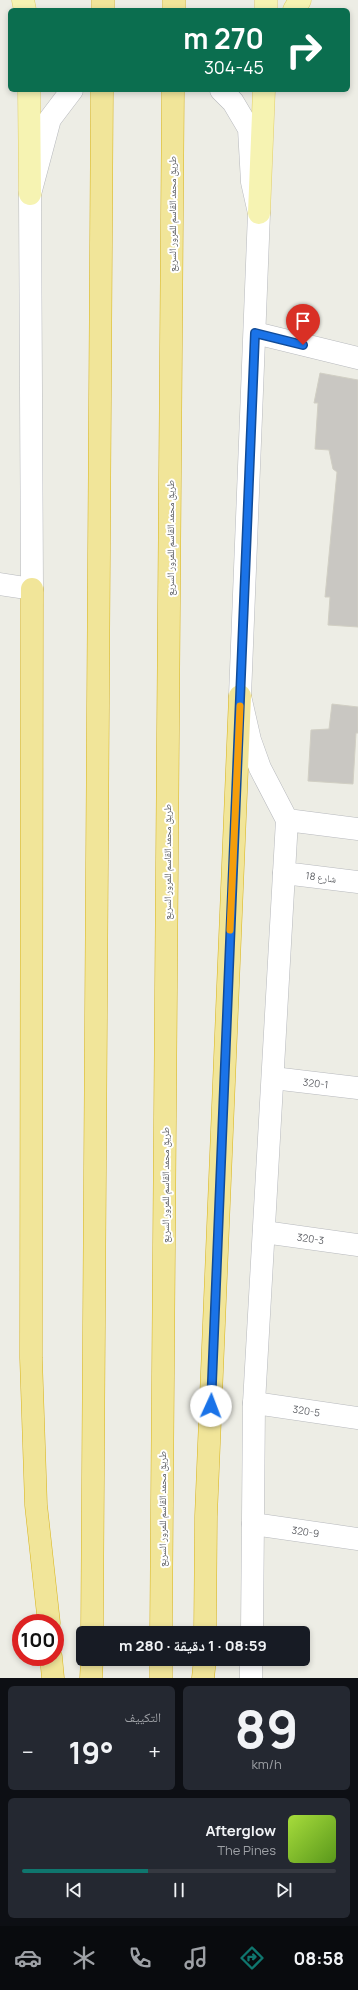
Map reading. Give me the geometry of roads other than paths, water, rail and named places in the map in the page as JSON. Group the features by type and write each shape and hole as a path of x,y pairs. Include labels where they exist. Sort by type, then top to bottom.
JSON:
{"highway":[{"path":"92,1626 102,92"},
{"name":"طريق محمد القاسم للمرور السريع","path":"161,1626 173,92"},
{"path":"32,589 31,1358 36,1505 48,1614"},
{"path":"205,1626 206,1516 240,696"},
{"path":"52,1666 53,1678"},
{"path":"92,1666 92,1678"},
{"path":"161,1666 161,1678"},
{"path":"203,1678 204,1666"}],"main road":[{"path":"29,92 30,194"},
{"path":"259,212 264,92"}],"street":[{"path":"0,584 32,589 30,194 50,119 70,92"},
{"path":"223,92 233,102 249,129 252,182 259,212 240,696 250,740 260,768 287,820 254,1403 252,1626"},
{"path":"255,333 358,358"},
{"path":"287,820 358,829"},
{"name":"شارع 18","path":"284,873 358,882"},
{"name":"320-1","path":"273,1078 358,1088"},
{"name":"320-3","path":"264,1232 358,1245"},
{"name":"320-5","path":"254,1403 358,1418"},
{"name":"320-9","path":"253,1524 358,1539"},
{"path":"251,1666 251,1678"}]}
